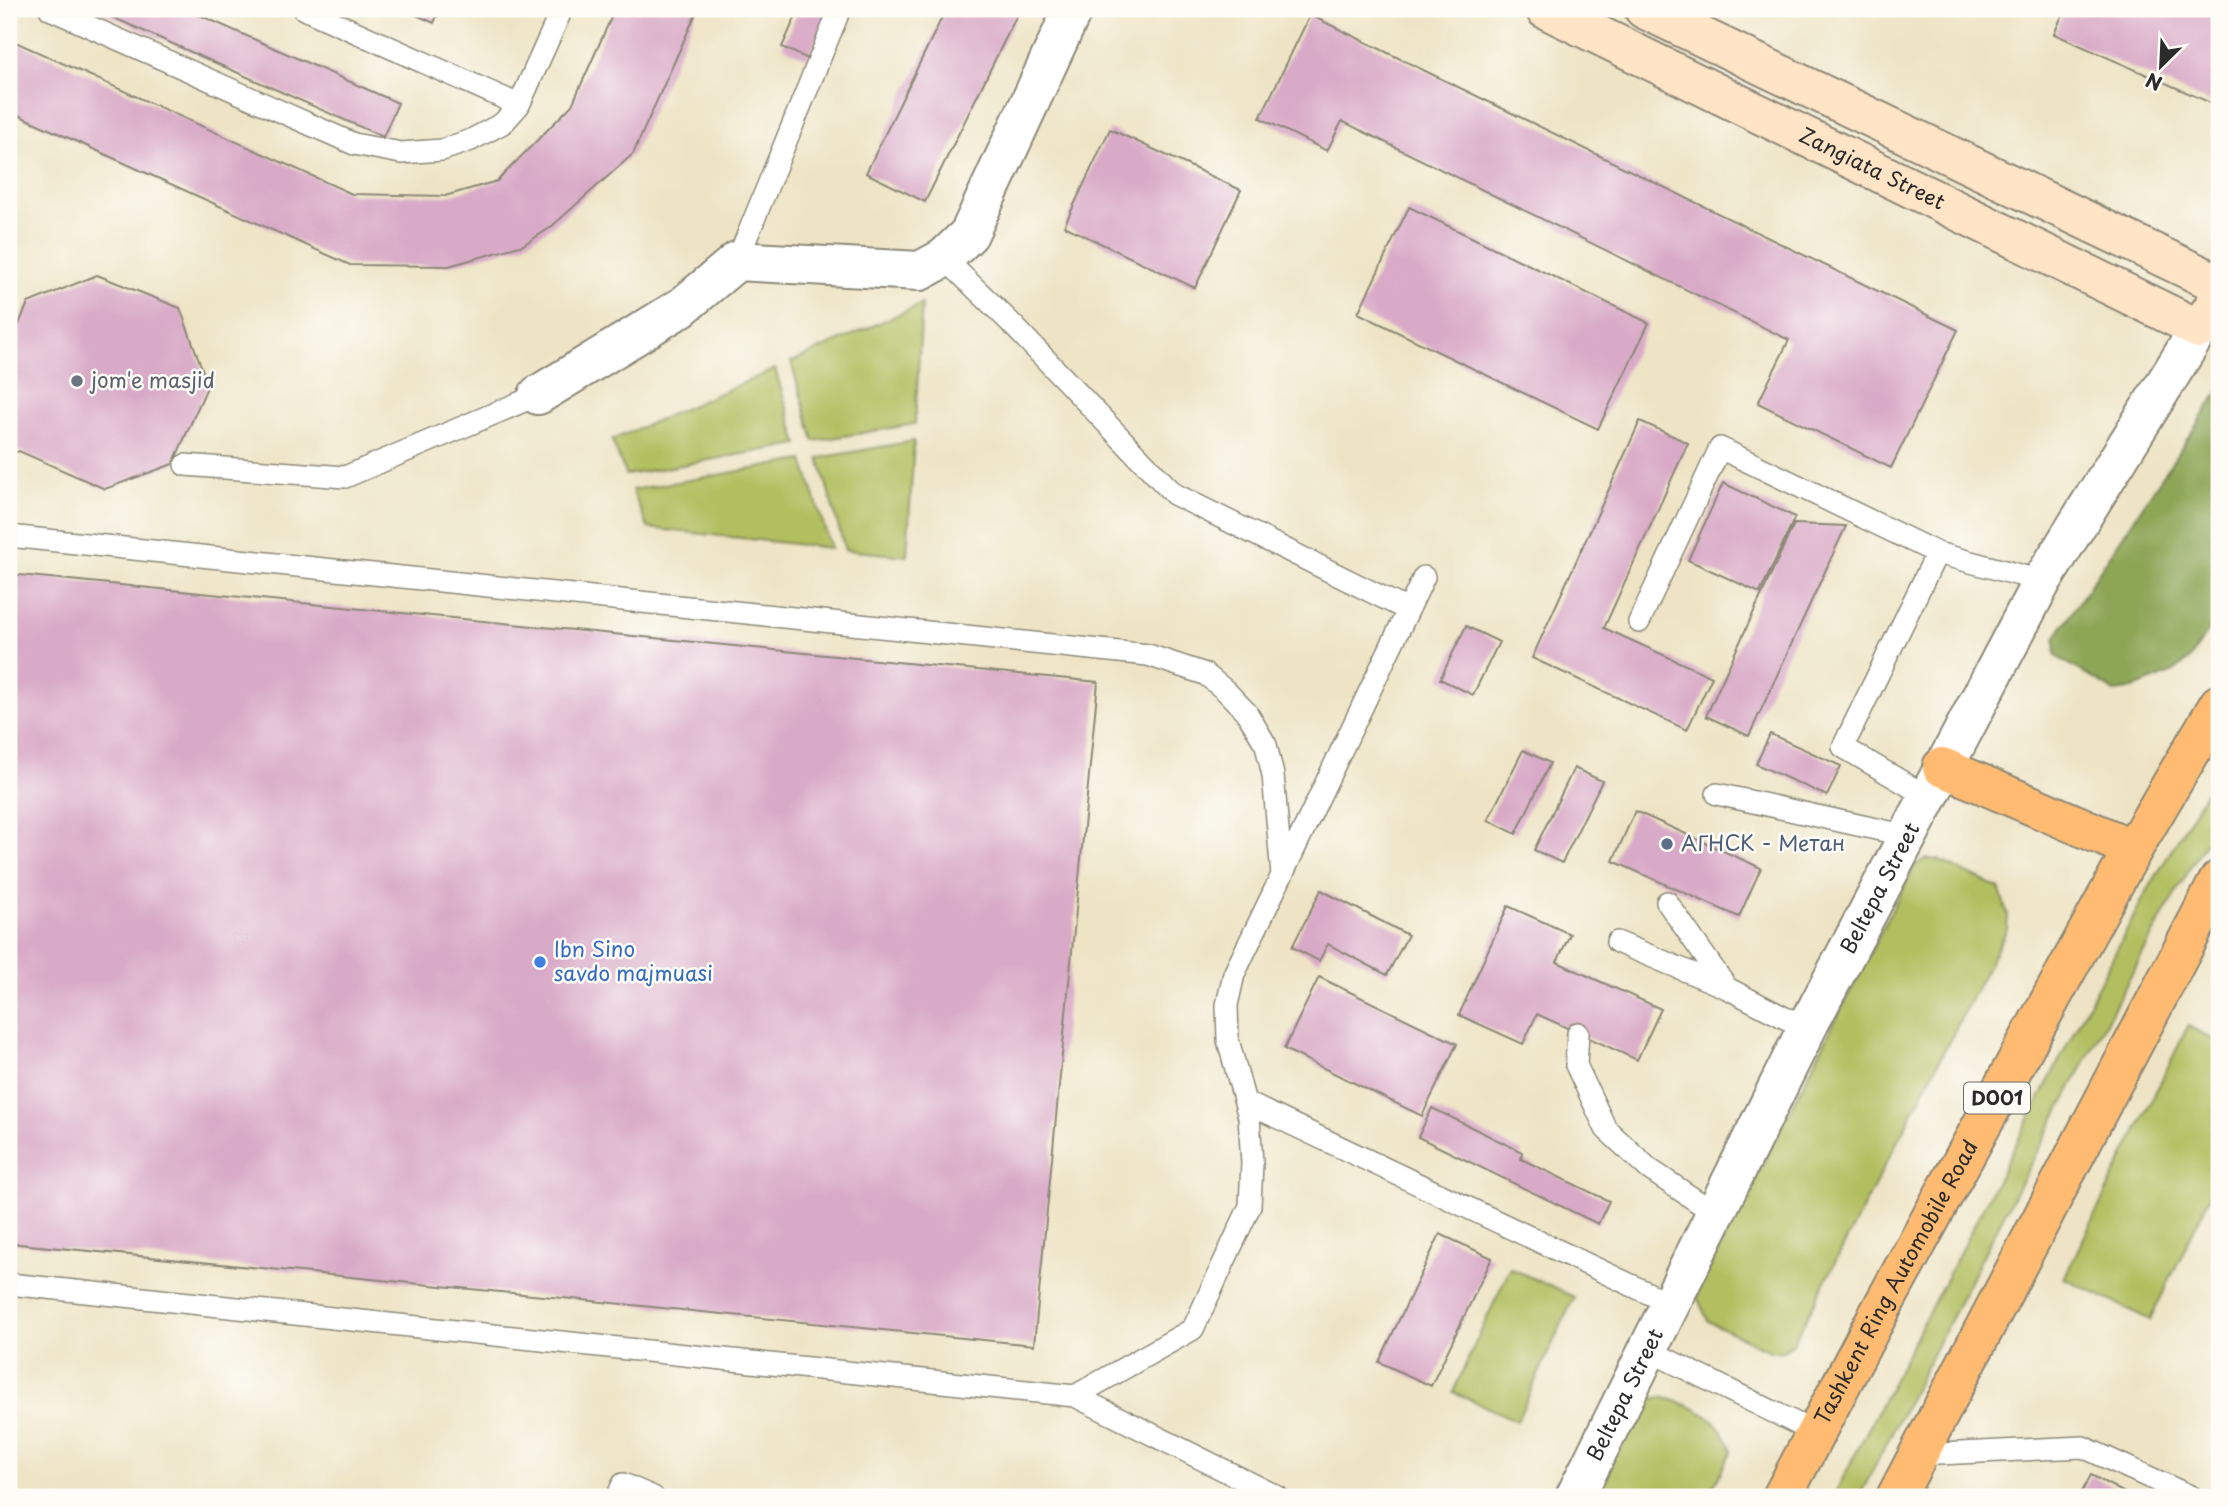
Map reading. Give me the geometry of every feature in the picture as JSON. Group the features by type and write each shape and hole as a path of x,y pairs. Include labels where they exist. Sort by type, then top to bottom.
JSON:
{"highway":[{"name":"Tashkent Ring Automobile Road","path":"1782,1497 1874,1322 2133,849 2219,704"},
{"path":"1935,782 2133,849"},
{"path":"1896,1497 2214,901"}],"main road":[{"name":"Zangiata Street","path":"1545,9 2199,329"},
{"path":"1644,9 2219,284"},
{"name":"Beltepa Street","path":"2199,329 2219,298"}],"street":[{"path":"538,396 682,307 737,261 920,271 944,258 969,234 1073,9"},
{"name":"Beltepa Street","path":"1575,1497 1810,1023 2042,580 2199,329"}],"lane":[{"path":"50,9 354,144 401,153 442,150 471,140 503,123 519,105 562,9"},
{"path":"304,9 519,105"},
{"path":"737,261 840,9"},
{"path":"944,258 1009,321 1174,494 1408,610"},
{"path":"185,465 345,477 538,396"},
{"path":"1639,621 1720,448 1937,552 2042,580"},
{"path":"9,536 1148,655 1205,674 1247,713 1266,745 1273,775 1282,875"},
{"path":"1935,782 1843,747 1937,552"},
{"path":"1075,1396 1193,1329 1250,1206 1252,1163 1249,1117 1228,1040 1227,1005 1234,974 1424,577"},
{"path":"1717,794 1908,836"},
{"path":"1667,902 1727,988"},
{"path":"1617,942 1727,988 1787,1019 1810,1023"},
{"path":"1578,1034 1576,1065 1606,1129 1649,1169 1716,1214"},
{"path":"1245,1102 1671,1304"},
{"path":"9,1284 1075,1396 1278,1497"},
{"path":"1648,1350 1816,1433"},
{"path":"1918,1455 2083,1447 2192,1497"},
{"path":"617,1497 623,1484 653,1497"}],"green space":[{"path":"922,304 915,424 814,441 791,362"},
{"path":"775,369 798,444 626,475 612,440"},
{"path":"2219,391 2219,614 2189,660 2174,672 2129,690 2115,692 2056,656 2055,638"},
{"path":"914,441 907,556 845,550 819,458"},
{"path":"803,460 831,548 648,528 632,490"},
{"path":"2219,769 2219,819 2166,910 2014,1195 1859,1497 1833,1497 2145,895"},
{"path":"1925,859 1938,860 1999,888 2008,915 2007,929 1793,1344 1783,1351 1771,1352 1708,1321 1698,1299 1699,1289 1907,880 1916,865"},
{"path":"2188,1026 2219,1042 2219,1178 2150,1320 2064,1278"},
{"path":"1510,1268 1574,1297 1517,1421 1453,1392"},
{"path":"1662,1397 1685,1404 1704,1414 1727,1439 1732,1450 1708,1497 1591,1497 1641,1401"}],"building":[{"path":"94,9 186,9 398,103 383,137"},
{"path":"403,9 440,9 434,23"},
{"path":"615,9 698,9 633,154 550,228 523,245 449,266 350,265 9,111 9,39 352,194 445,196 497,181 572,105"},
{"path":"799,9 830,9 808,59 782,47"},
{"path":"946,9 1020,9 925,202 866,173"},
{"path":"2065,9 2219,9 2219,101 2213,104 2054,34"},
{"path":"1310,15 1958,330 1891,468 1758,403 1789,340 1342,121 1327,151 1260,118"},
{"path":"1110,129 1241,190 1195,288 1064,226"},
{"path":"1409,207 1649,323 1598,429 1358,313"},
{"path":"97,275 180,308 208,385 173,464 105,489 19,451 9,455 9,347 28,303"},
{"path":"1640,421 1688,443 1604,628 1712,677 1687,730 1532,658"},
{"path":"1723,483 1795,517 1760,593 1688,560"},
{"path":"1794,524 1846,526 1749,736 1706,716"},
{"name":"Ibn Sino savdo majmuasi","path":"9,574 1098,682 1034,1345 9,1243"},
{"path":"1466,626 1499,642 1473,695 1440,679"},
{"path":"1770,734 1841,766 1827,796 1756,764"},
{"path":"1523,750 1550,763 1516,834 1488,820"},
{"path":"1574,768 1602,781 1562,863 1534,850"},
{"path":"1635,811 1761,868 1739,917 1613,861"},
{"path":"1321,890 1408,935 1387,975 1328,944 1319,961 1292,947"},
{"path":"1508,906 1570,934 1557,962 1661,1009 1637,1060 1537,1014 1523,1044 1459,1015"},
{"path":"1319,977 1457,1044 1422,1116 1284,1049"},
{"path":"1432,1108 1522,1152 1521,1159 1609,1201 1598,1224 1418,1137"},
{"path":"1440,1234 1492,1258 1431,1386 1379,1362"},
{"path":"2091,1475 2132,1497 2079,1497"}],"place":[{"name":"jom'e masjid","path":"77,381"},
{"name":"АГНСК - Метан","path":"1667,844"},
{"name":"Ibn Sino savdo majmuasi","path":"540,962"}]}
